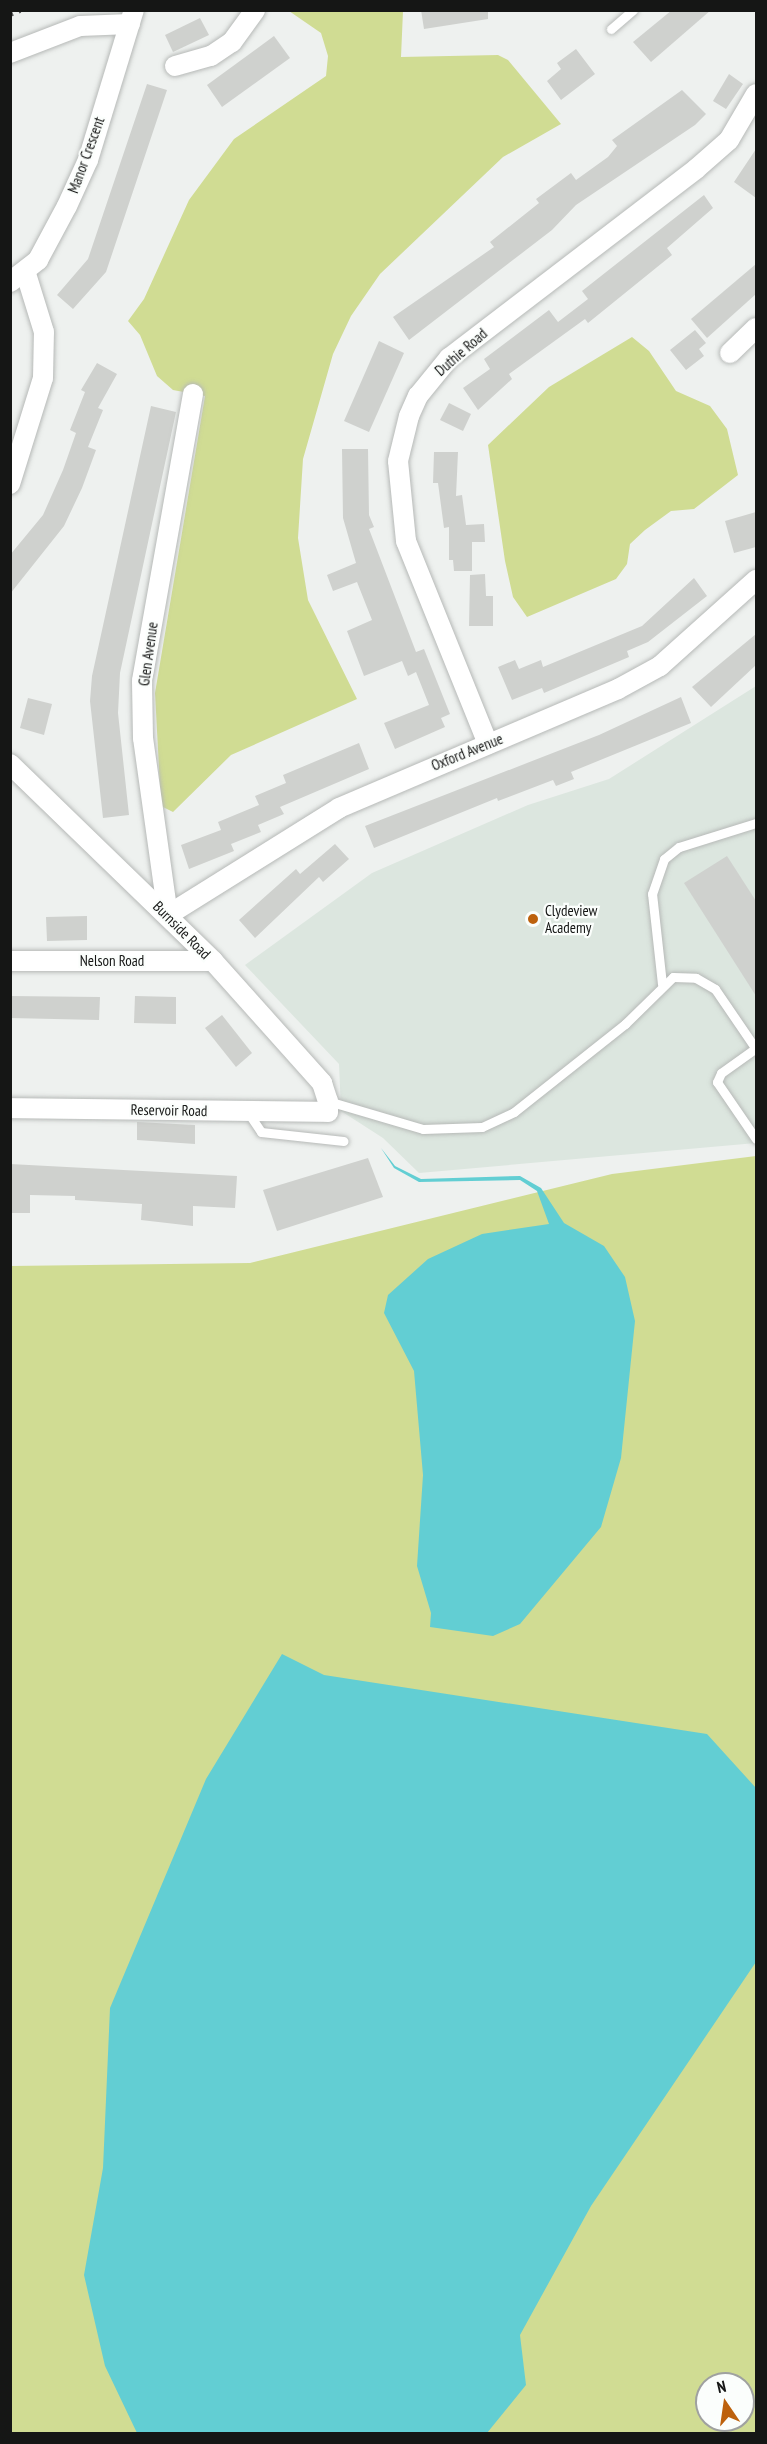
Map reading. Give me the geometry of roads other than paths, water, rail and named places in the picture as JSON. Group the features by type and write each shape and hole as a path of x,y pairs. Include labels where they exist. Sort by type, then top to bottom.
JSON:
{"street":[{"path":"176,66 211,56 232,42 255,10"},
{"path":"10,53 80,26 132,17"},
{"name":"Manor Crescent","path":"18,278 47,246 87,160 132,17"},
{"name":"Duthie Road","path":"488,744 406,541 398,461 409,416 418,396 449,358 696,170 729,140 756,94"},
{"path":"10,484 43,378 44,332 18,278"},
{"path":"730,353 756,328"},
{"name":"Glen Avenue","path":"168,915 144,750 142,681 193,394"},
{"name":"Oxford Avenue","path":"168,915 339,808 660,666 756,579"},
{"name":"Burnside Road","path":"10,764 213,961 322,1083 328,1107"},
{"name":"Nelson Road","path":"10,961 213,961"},
{"name":"Reservoir Road","path":"10,1108 248,1111 328,1107"}],"lane":[{"path":"611,29 633,10"},
{"path":"662,984 652,894 664,859 679,848 756,822"},
{"path":"328,1107 423,1129 482,1127 514,1112 626,1024 662,984 685,976 705,982 756,1049 721,1073 717,1082 756,1139"},
{"path":"248,1111 261,1132 344,1141"}],"water":[{"path":"381,1148 395,1166 421,1179 520,1176 541,1188 564,1223 604,1246 625,1277 635,1321 621,1458 601,1527 520,1624 493,1636 430,1627 431,1613 417,1566 423,1475 414,1371 384,1313 388,1295 428,1259 482,1234 549,1224 537,1191 520,1180 419,1182 394,1168"},
{"path":"282,1654 324,1675 707,1734 756,1788 756,1962 591,2206 520,2335 526,2385 487,2433 137,2433 105,2366 84,2275 103,2168 110,2008 206,1779"}],"railway":[{"path":"10,14 20,10"}],"place":[{"name":"Clydeview Academy","path":"533,919"}]}
